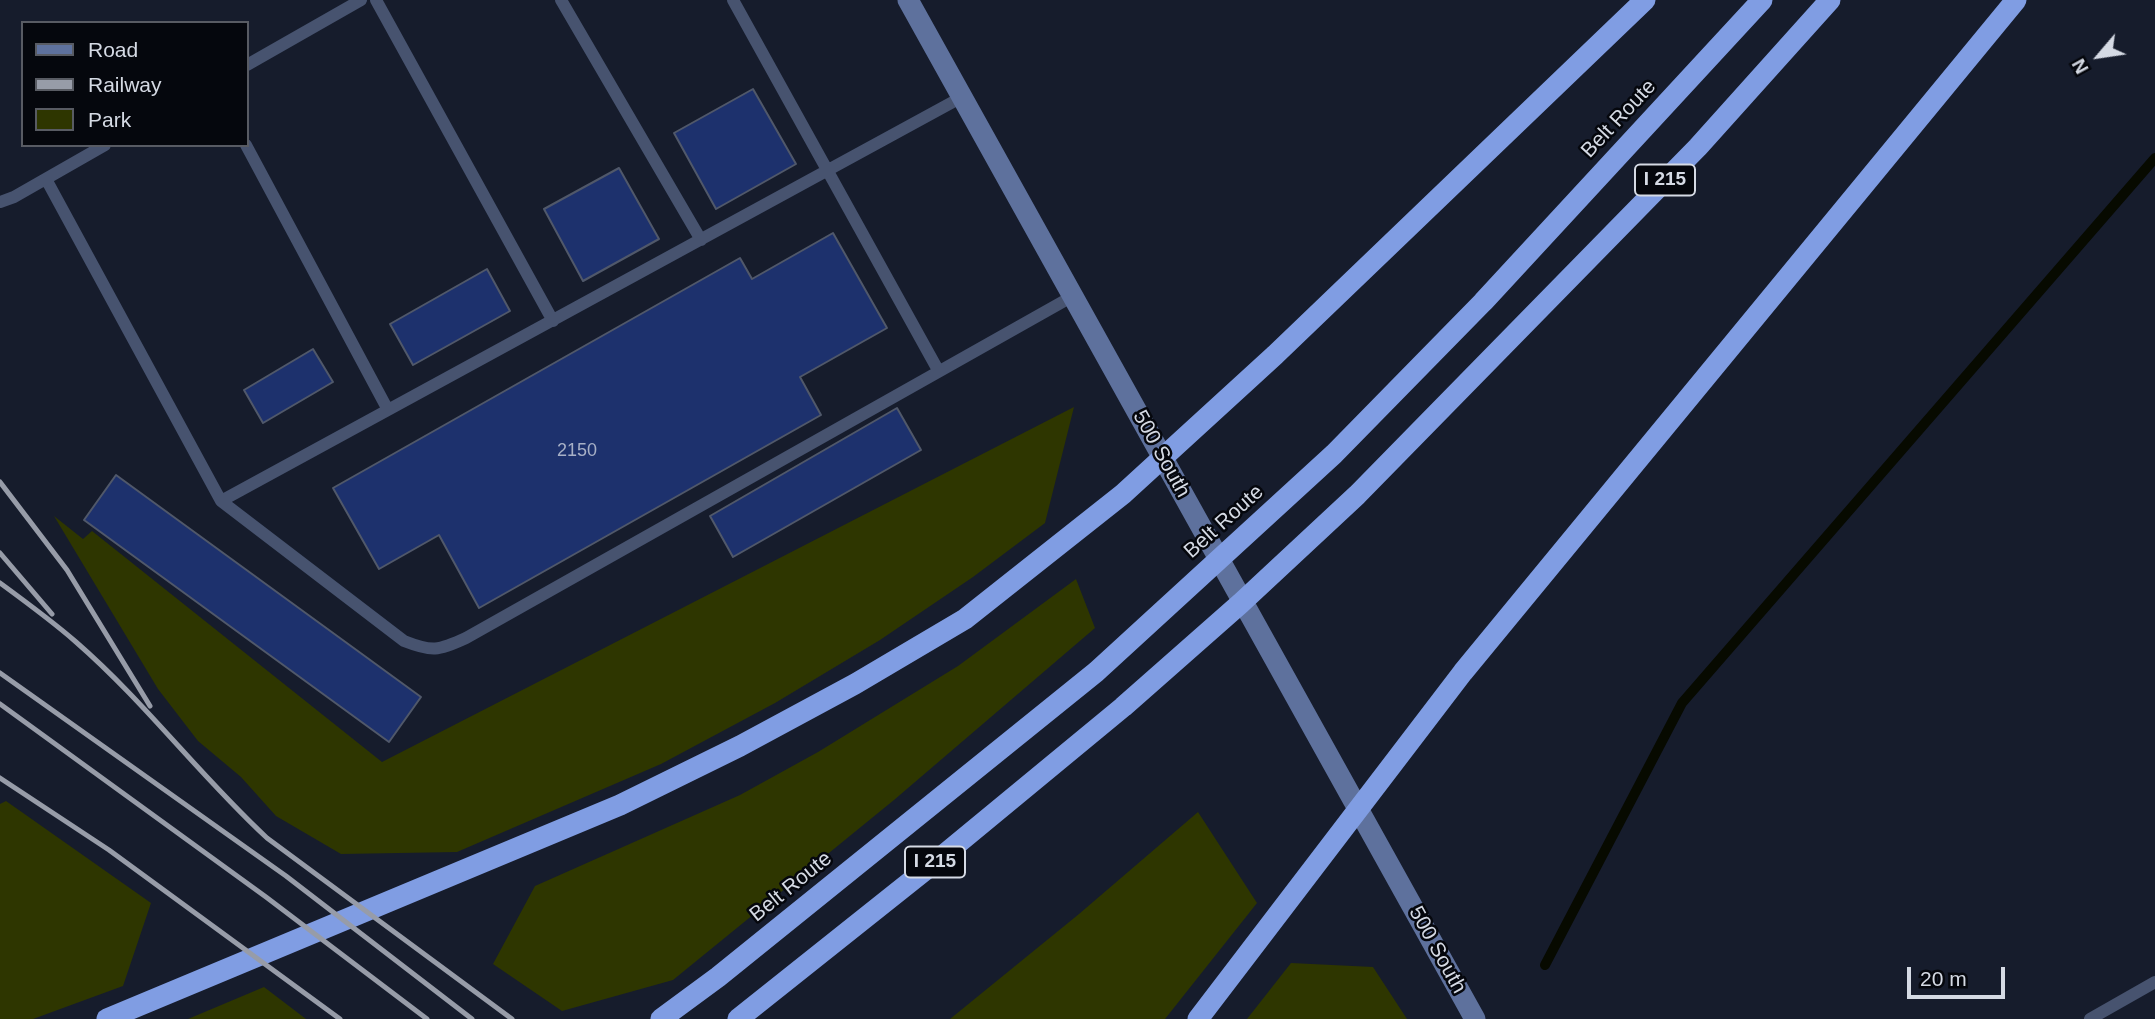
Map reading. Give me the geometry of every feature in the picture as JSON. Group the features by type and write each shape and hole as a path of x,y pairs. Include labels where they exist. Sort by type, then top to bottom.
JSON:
{"highway":[{"path":"107,1019 620,805 856,684 965,619 1123,494 1275,355 1645,0"},
{"name":"Belt Route","path":"661,1019 718,978 1096,672 1334,454 1492,293 1762,0"},
{"name":"I 215","path":"741,1016 1123,708 1357,495 1698,147 1830,0"},
{"path":"1198,1019 1463,672 2016,0"}],"street":[{"name":"500 South","path":"908,0 1475,1019"}],"lane":[{"path":"248,64 361,0"},
{"path":"376,0 553,321"},
{"path":"561,0 701,240"},
{"path":"733,0 938,370"},
{"path":"221,501 962,97"},
{"path":"0,202 102,147"},
{"path":"247,147 388,410"},
{"path":"46,179 221,501 404,641 428,650 442,649 478,631 1073,296"},
{"path":"2090,1019 2155,982"}],"green space":[{"path":"1074,407 1045,523 973,577 880,640 775,703 661,764 457,852 341,854 276,816 241,777 198,741 158,689 54,516 83,539 92,531 382,762"},
{"path":"1076,579 1095,628 894,800 673,980 562,1011 493,964 535,886 740,795 818,752 958,666"},
{"path":"6,801 151,903 123,986 33,1019 0,1019 0,804"},
{"path":"1198,812 1257,903 1165,1019 950,1019 1079,914"},
{"path":"1291,963 1373,967 1407,1019 1247,1019"},
{"path":"264,987 306,1019 188,1019"}],"building":[{"path":"753,89 796,164 716,209 674,133"},
{"path":"619,168 659,239 583,281 544,209"},
{"path":"833,233 887,328 800,377 821,415 479,608 439,535 379,569 333,488 740,258 752,279"},
{"path":"487,269 510,311 413,365 390,324"},
{"path":"313,349 333,382 263,423 244,390"},
{"path":"897,408 921,450 733,557 710,516"},
{"path":"116,475 421,697 389,742 84,520"}],"waterway":[{"path":"1545,965 1682,703 2155,158"}],"railway":[{"path":"0,482 67,570 150,706"},
{"path":"0,553 52,614"},
{"path":"0,583 58,627 101,665 267,838 512,1019"},
{"path":"0,673 286,876 472,1019"},
{"path":"0,704 266,897 427,1019"},
{"path":"0,778 109,850 340,1019"}]}
